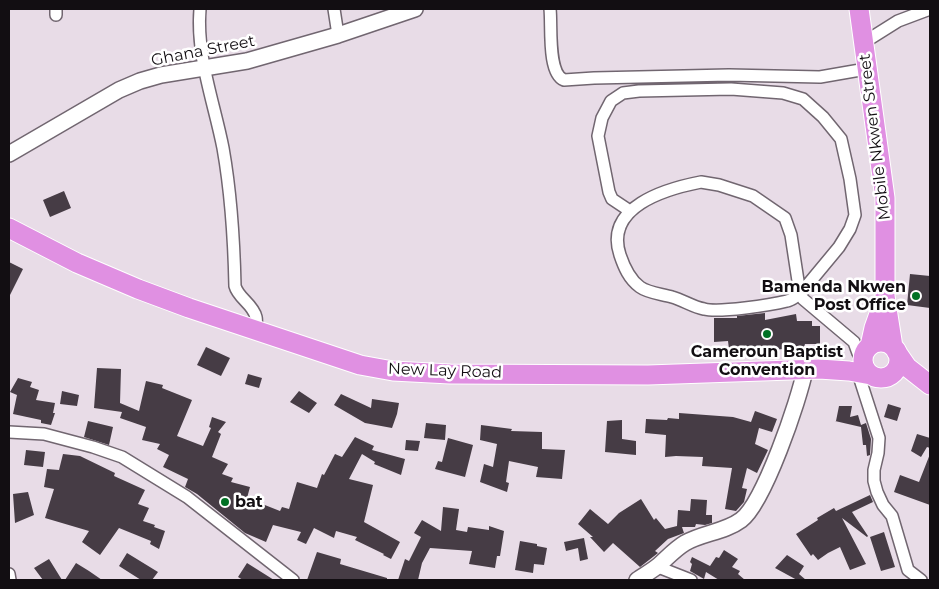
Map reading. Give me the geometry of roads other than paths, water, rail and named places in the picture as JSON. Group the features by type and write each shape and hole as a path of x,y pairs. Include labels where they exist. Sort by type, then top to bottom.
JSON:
{"highway":[{"name":"Mobile Nkwen Street","path":"859,9 885,198 885,296"},
{"name":"New Lay Road","path":"9,228 78,263 138,289 189,308 360,365 393,371 450,374 648,375 812,370"},
{"path":"885,296 898,365 895,371 873,375 866,371 863,357 885,296"},
{"path":"812,370 865,350 877,343 884,343 894,349 907,367 930,386"},
{"path":"812,370 873,375 930,386"}],"street":[{"path":"200,9 200,43 223,150 232,221 235,286 236,291 253,310 256,317 256,330"},
{"path":"334,9 338,35"},
{"name":"Ghana Street","path":"9,154 132,84 161,75 247,61 338,35 415,9"},
{"path":"550,9 552,52 556,71 560,78 564,80 729,75 820,77 866,69"},
{"path":"863,43 898,21 930,9"},
{"path":"630,211 612,199 609,192 598,136 602,118 611,101 623,93 731,89 783,92 803,99 824,116 840,138 850,179 855,215 850,230 840,247 800,294 789,300 770,304 705,310 642,288 631,279 622,262 616,244 618,228 630,211 648,198 679,186 701,182 719,185 753,196 785,218 791,235 800,294 803,299 865,350"},
{"path":"637,580 658,566 673,551 686,542 726,528 742,520 753,507 767,479 801,391 812,370"},
{"path":"873,375 879,438 874,470 876,492 892,516 908,570 920,580"},
{"path":"9,432 44,434 122,457 187,497 293,580"},
{"path":"658,566 691,580"},
{"path":"9,574 10,580"}],"place":[{"name":"Bamenda Nkwen Post Office","path":"916,296"},
{"name":"Cameroun Baptist Convention","path":"767,334"},
{"name":"bat","path":"225,502"}]}
